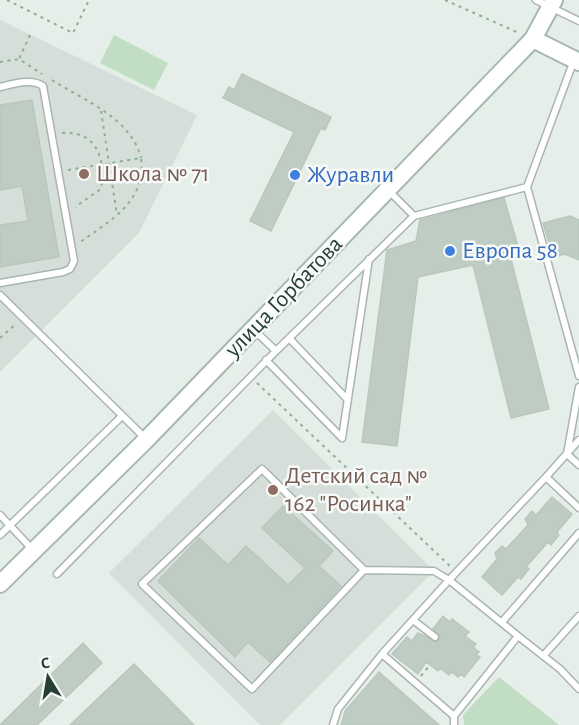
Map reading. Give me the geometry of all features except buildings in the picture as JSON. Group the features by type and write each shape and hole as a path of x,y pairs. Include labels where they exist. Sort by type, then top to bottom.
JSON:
{"main road":[{"name":"улица Горбатова","path":"0,584 146,440 532,39 547,2"},
{"path":"532,39 576,60"}],"lane":[{"path":"547,2 579,21"},
{"path":"576,60 527,187 579,376"},
{"path":"0,87 28,82 37,82 43,86 74,261 70,269 0,283"},
{"path":"57,574 266,360 414,216 527,187"},
{"path":"388,190 414,216"},
{"path":"266,360 342,438 369,259"},
{"path":"0,296 146,440"},
{"path":"253,329 276,351"},
{"path":"289,338 348,400"},
{"path":"567,454 579,387"},
{"path":"0,535 122,416"},
{"path":"333,725 338,709 382,654 579,441"},
{"path":"567,454 579,465"},
{"path":"364,570 252,689 142,584 262,469 364,570 434,571 502,622 579,689"},
{"path":"546,477 579,508"},
{"path":"0,515 33,550"},
{"path":"502,622 579,533"},
{"path":"543,656 579,616"},
{"path":"413,620 435,638"},
{"path":"454,725 454,716 519,636"},
{"path":"382,654 454,716"}],"path":[{"path":"8,0 73,33 89,0"},
{"path":"445,0 532,39"},
{"path":"19,59 30,35"},
{"path":"0,63 19,59 101,110 127,130 137,143 142,170 138,190 129,206 72,248"},
{"path":"101,110 117,215"},
{"path":"53,133 67,132 81,136 99,152 104,164 100,189 79,206 66,209"},
{"path":"59,172 141,158"},
{"path":"0,338 22,317"},
{"path":"250,377 456,572"},
{"path":"415,683 430,665"}],"shaded area":[{"name":"Школа № 71","path":"0,20 197,115 139,233 0,372"},
{"name":"Детский сад № 162 \"Росинка\"","path":"273,410 434,571 280,725 260,725 109,573"}],"green space":[{"path":"114,35 168,63 154,90 100,63"},
{"path":"499,677 559,725 464,725 463,715"}],"place":[{"name":"Школа № 71","path":"84,174"},
{"name":"Журавли","path":"295,175"},
{"name":"Европа 58","path":"450,251"},
{"name":"Детский сад № 162 \"Росинка\"","path":"273,490"}]}
